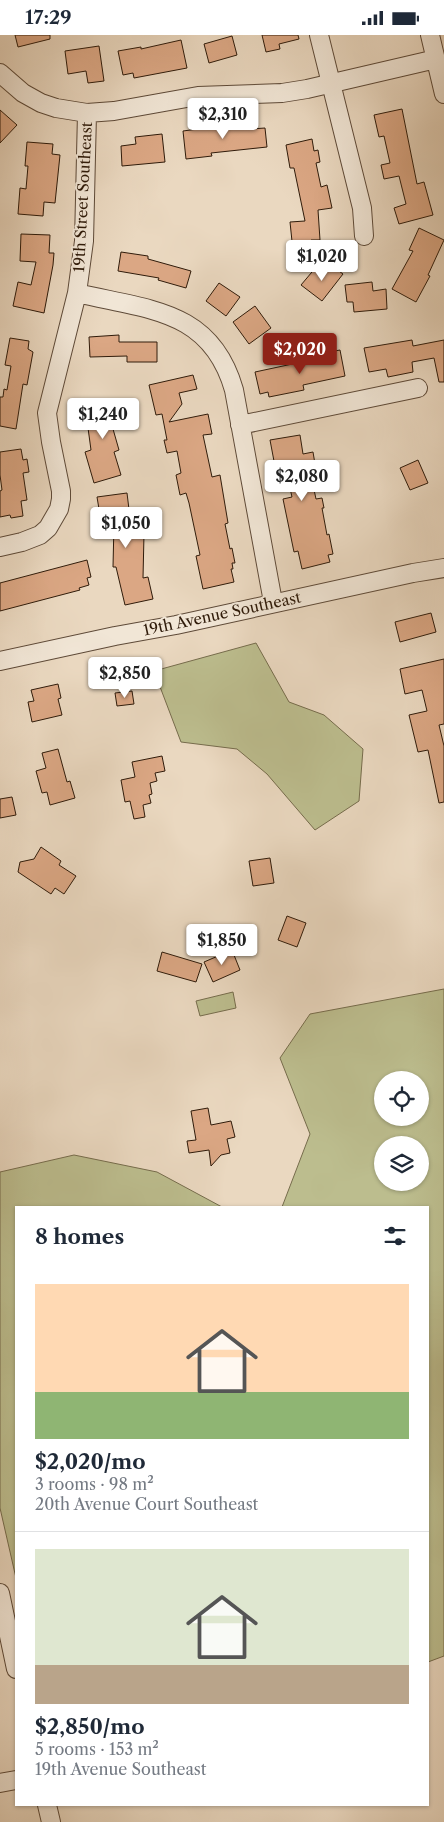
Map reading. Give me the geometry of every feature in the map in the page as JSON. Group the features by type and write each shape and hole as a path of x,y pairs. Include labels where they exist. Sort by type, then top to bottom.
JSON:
{"street":[{"path":"319,35 362,208 364,236"},
{"path":"430,35 444,94"},
{"path":"87,113 114,111 198,96 282,93 331,85 436,59"},
{"name":"19th Street Southeast","path":"0,73 23,93 41,103 56,108 87,113 84,241 77,293 47,413 61,499 59,509 51,523 40,535 22,542 0,547"},
{"path":"77,293 175,317 208,340 219,354 230,376 273,602"},
{"path":"240,425 418,387"},
{"name":"19th Avenue Southeast","path":"0,661 176,625 273,602 444,568"},
{"path":"0,1593 15,1664"},
{"path":"0,1783 15,1780"},
{"path":"47,1806 51,1822"}],"green space":[{"path":"256,643 289,702 324,715 363,749 359,801 315,830 267,774 237,749 181,742 154,671"},
{"path":"444,989 444,1656 429,1662 429,1206 282,1206 310,1134 280,1058 310,1014"},
{"path":"233,992 236,1008 200,1016 196,1001"},
{"path":"74,1155 157,1172 220,1206 15,1206 15,1574 0,1508 0,1172"}],"building":[{"path":"15,35 50,35 50,39 18,47"},
{"path":"262,35 298,35 299,39 279,44 280,49 266,52"},
{"path":"232,36 237,55 209,63 204,44"},
{"path":"181,40 187,68 134,78 133,73 123,75 118,51 141,47 141,49"},
{"path":"99,46 104,81 88,83 86,71 68,74 65,51"},
{"path":"402,109 417,184 424,182 433,215 399,224 394,208 406,204 399,176 384,179 381,165 390,163 384,136 379,137 374,115"},
{"path":"0,110 17,125 0,143"},
{"path":"250,122 251,129 265,128 267,147 211,153 212,156 186,159 183,131"},
{"path":"162,134 165,162 122,166 121,146 136,144 135,137"},
{"path":"312,139 314,151 318,150 320,162 316,163 321,187 327,185 332,208 318,210 320,240 311,240 312,249 293,251 290,222 305,221 294,168 290,168 286,145"},
{"path":"27,142 53,144 52,154 60,155 55,203 44,202 43,216 18,214 20,188 26,189 28,166 25,166"},
{"path":"419,228 444,240 428,275 430,276 416,302 392,289 413,251 409,250"},
{"path":"21,234 50,235 49,253 54,253 44,313 13,306 18,282 31,285 36,262 20,261"},
{"path":"121,252 148,256 148,259 191,271 186,288 158,280 159,278 118,271"},
{"path":"331,265 343,274 322,301 301,285 317,266 324,272"},
{"path":"372,282 373,291 386,289 387,309 354,312 353,302 347,302 345,285"},
{"path":"219,283 240,297 226,316 206,301"},
{"path":"255,306 271,328 249,344 233,322"},
{"path":"119,335 119,342 157,342 157,362 127,362 127,356 90,357 89,337"},
{"path":"10,338 29,341 28,349 33,352 27,385 23,384 16,429 0,426 0,397 3,397 4,389 7,390 11,366 5,365"},
{"path":"412,340 413,346 444,340 444,382 439,382 434,358 412,362 413,372 388,377 386,369 369,372 364,348"},
{"path":"340,350 345,376 303,385 304,390 269,397 268,392 260,394 255,372 325,357 324,353"},
{"path":"193,375 197,389 179,393 182,404 169,422 208,414 212,434 203,435 212,477 220,475 228,523 225,524 235,563 232,563 233,569 231,569 234,582 203,589 196,556 200,555 189,503 186,493 180,495 176,475 181,473 177,451 167,453 164,440 167,440 162,414 156,415 149,385"},
{"path":"120,402 122,417 118,418 119,428 113,429 119,450 114,452 121,475 94,483 85,452 91,450 85,406"},
{"path":"300,435 303,454 313,452 316,470 310,471 316,499 322,498 327,535 329,534 333,554 328,555 330,562 302,569 298,551 294,552 283,499 292,497 287,475 277,477 270,440"},
{"path":"21,449 23,460 27,459 29,472 23,473 27,500 21,501 23,516 11,518 10,515 0,517 0,491 2,490 0,452"},
{"path":"418,460 428,483 410,490 400,468"},
{"path":"127,493 132,534 144,534 143,578 148,577 153,599 125,605 116,567 113,567 114,523 105,524 104,514 100,515 97,497"},
{"path":"87,560 91,577 87,578 89,585 79,588 80,590 0,611 0,583"},
{"path":"431,613 436,632 400,642 395,622"},
{"path":"444,659 444,724 439,725 444,746 444,802 439,803 428,750 418,752 409,715 427,711 422,690 405,694 400,669"},
{"path":"58,684 61,698 58,699 62,715 32,722 28,702 34,701 31,690"},
{"path":"132,691 134,704 117,706 115,693"},
{"path":"58,749 67,782 70,781 75,798 50,805 47,792 42,793 36,771 46,768 42,753"},
{"path":"162,756 165,771 155,773 157,781 150,783 152,794 149,795 151,803 143,805 145,817 134,819 130,801 125,802 121,780 135,777 132,762"},
{"path":"12,797 16,815 0,818 0,799"},
{"path":"41,847 61,861 59,865 76,876 64,894 55,888 51,894 18,872 20,862 34,859"},
{"path":"270,858 274,883 253,886 249,861"},
{"path":"287,916 306,923 297,947 278,940"},
{"path":"232,950 240,970 213,982 204,962"},
{"path":"162,952 202,964 196,982 157,971"},
{"path":"208,1108 211,1125 231,1121 235,1137 227,1139 230,1153 221,1155 211,1166 209,1150 189,1153 187,1141 196,1140 191,1111"}]}
